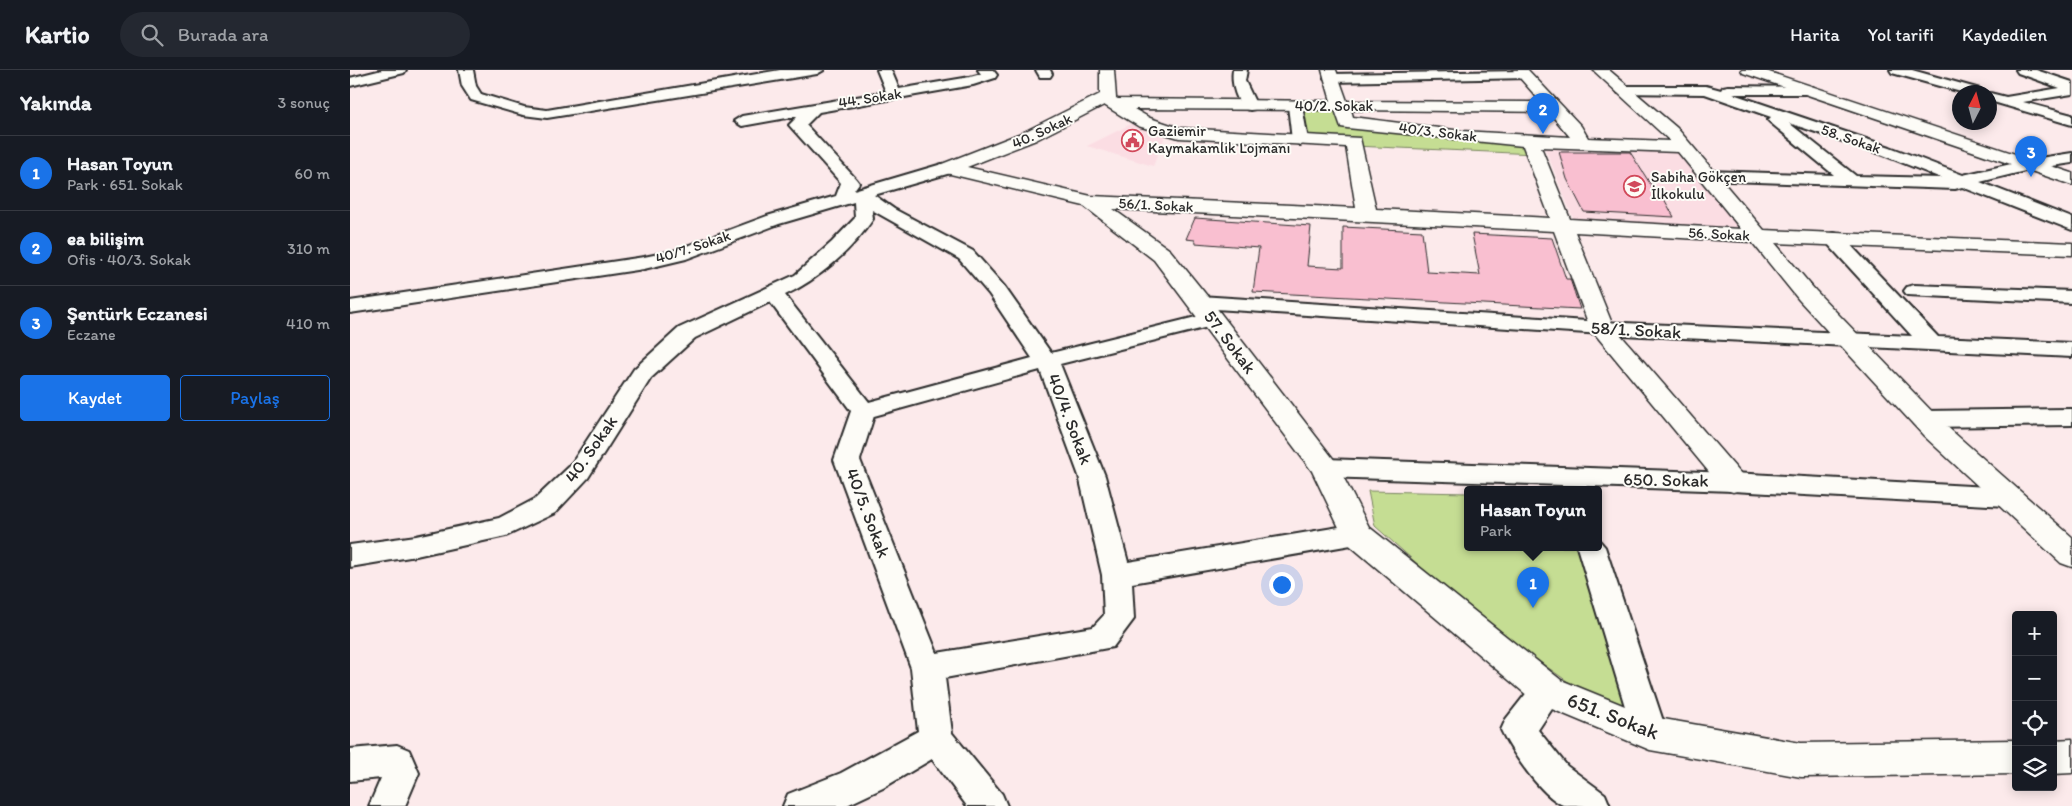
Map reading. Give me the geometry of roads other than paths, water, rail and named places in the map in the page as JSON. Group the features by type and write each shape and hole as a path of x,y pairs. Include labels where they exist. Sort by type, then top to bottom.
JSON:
{"street":[{"path":"350,82 400,70"},
{"path":"466,70 469,86 476,97 523,110 547,114 786,72 817,70"},
{"path":"884,70 894,94"},
{"name":"44. Sokak","path":"742,121 986,78 990,76 985,70"},
{"path":"1107,70 1112,100 1144,122 1179,133 1354,142"},
{"path":"1240,70 1238,81 1250,106"},
{"path":"1600,70 1671,132 1806,295 1923,419 2072,555"},
{"path":"1897,70 1952,86"},
{"path":"2023,70 2072,89"},
{"path":"1755,71 1884,117 2033,164 2072,179"},
{"path":"1367,214 1354,142 1330,74 1522,72 1575,130 1582,143"},
{"path":"1997,98 2072,89"},
{"name":"58. Sokak","path":"1623,90 1706,90 1884,150 2072,224"},
{"path":"1706,90 1808,90"},
{"path":"1997,98 2072,120"},
{"name":"40/2. Sokak","path":"1112,100 1295,106 1344,113 1554,107"},
{"name":"40. Sokak","path":"948,168 1030,138 1112,100"},
{"path":"1295,106 1300,140"},
{"path":"816,107 797,124 850,183 844,193 854,197 948,168"},
{"path":"1762,109 1852,181"},
{"name":"40/3. Sokak","path":"1344,113 1532,148 1582,143 1684,147"},
{"path":"1532,148 1564,225 1602,328 1733,482"},
{"path":"1708,176 1967,183 2033,164 2072,158"},
{"name":"56/1. Sokak","path":"948,168 1091,202 1367,214"},
{"path":"854,197 864,219 839,246 802,279 774,294 863,411"},
{"name":"40/7. Sokak","path":"350,306 652,261 679,255 773,220 854,197"},
{"name":"40/4. Sokak","path":"854,197 966,255 997,290 1046,360 1092,476 1117,575"},
{"name":"57. Sokak","path":"1091,202 1162,256 1206,310 1325,468 1350,520"},
{"name":"56. Sokak","path":"1367,214 1757,236 2072,249"},
{"path":"1834,239 1931,343"},
{"path":"1914,291 2072,297"},
{"name":"40. Sokak","path":"350,556 416,546 506,526 545,506 579,472 642,374 680,339 711,320 774,294"},
{"name":"58/1. Sokak","path":"863,411 1046,360 1206,310 2072,350"},
{"name":"40/5. Sokak","path":"863,411 847,460 927,668 936,738"},
{"path":"1923,419 2072,417"},
{"name":"650. Sokak","path":"1325,468 1571,483 1733,482 2007,497"},
{"path":"927,668 1102,638 1119,619 1117,575 1350,520"},
{"name":"651. Sokak","path":"1350,520 1548,690 1650,733 1801,760 2012,757"},
{"path":"1592,551 1650,733"},
{"path":"1548,690 1518,730 1554,776 1592,806"},
{"path":"801,806 828,797 882,772 936,738 989,806"},
{"path":"2057,757 2072,756"},
{"path":"350,765 397,761 401,773 387,806"}],"place":[{"name":"ea bilişim","path":"1543,134"},
{"name":"Gaziemir Kaymakamlık Lojmanı","path":"1132,140"},
{"name":"Şentürk Eczanesi","path":"2031,177"},
{"name":"Sabiha Gökçen İlkokulu","path":"1635,186"},
{"name":"Hasan Toyun","path":"1533,608"}]}
